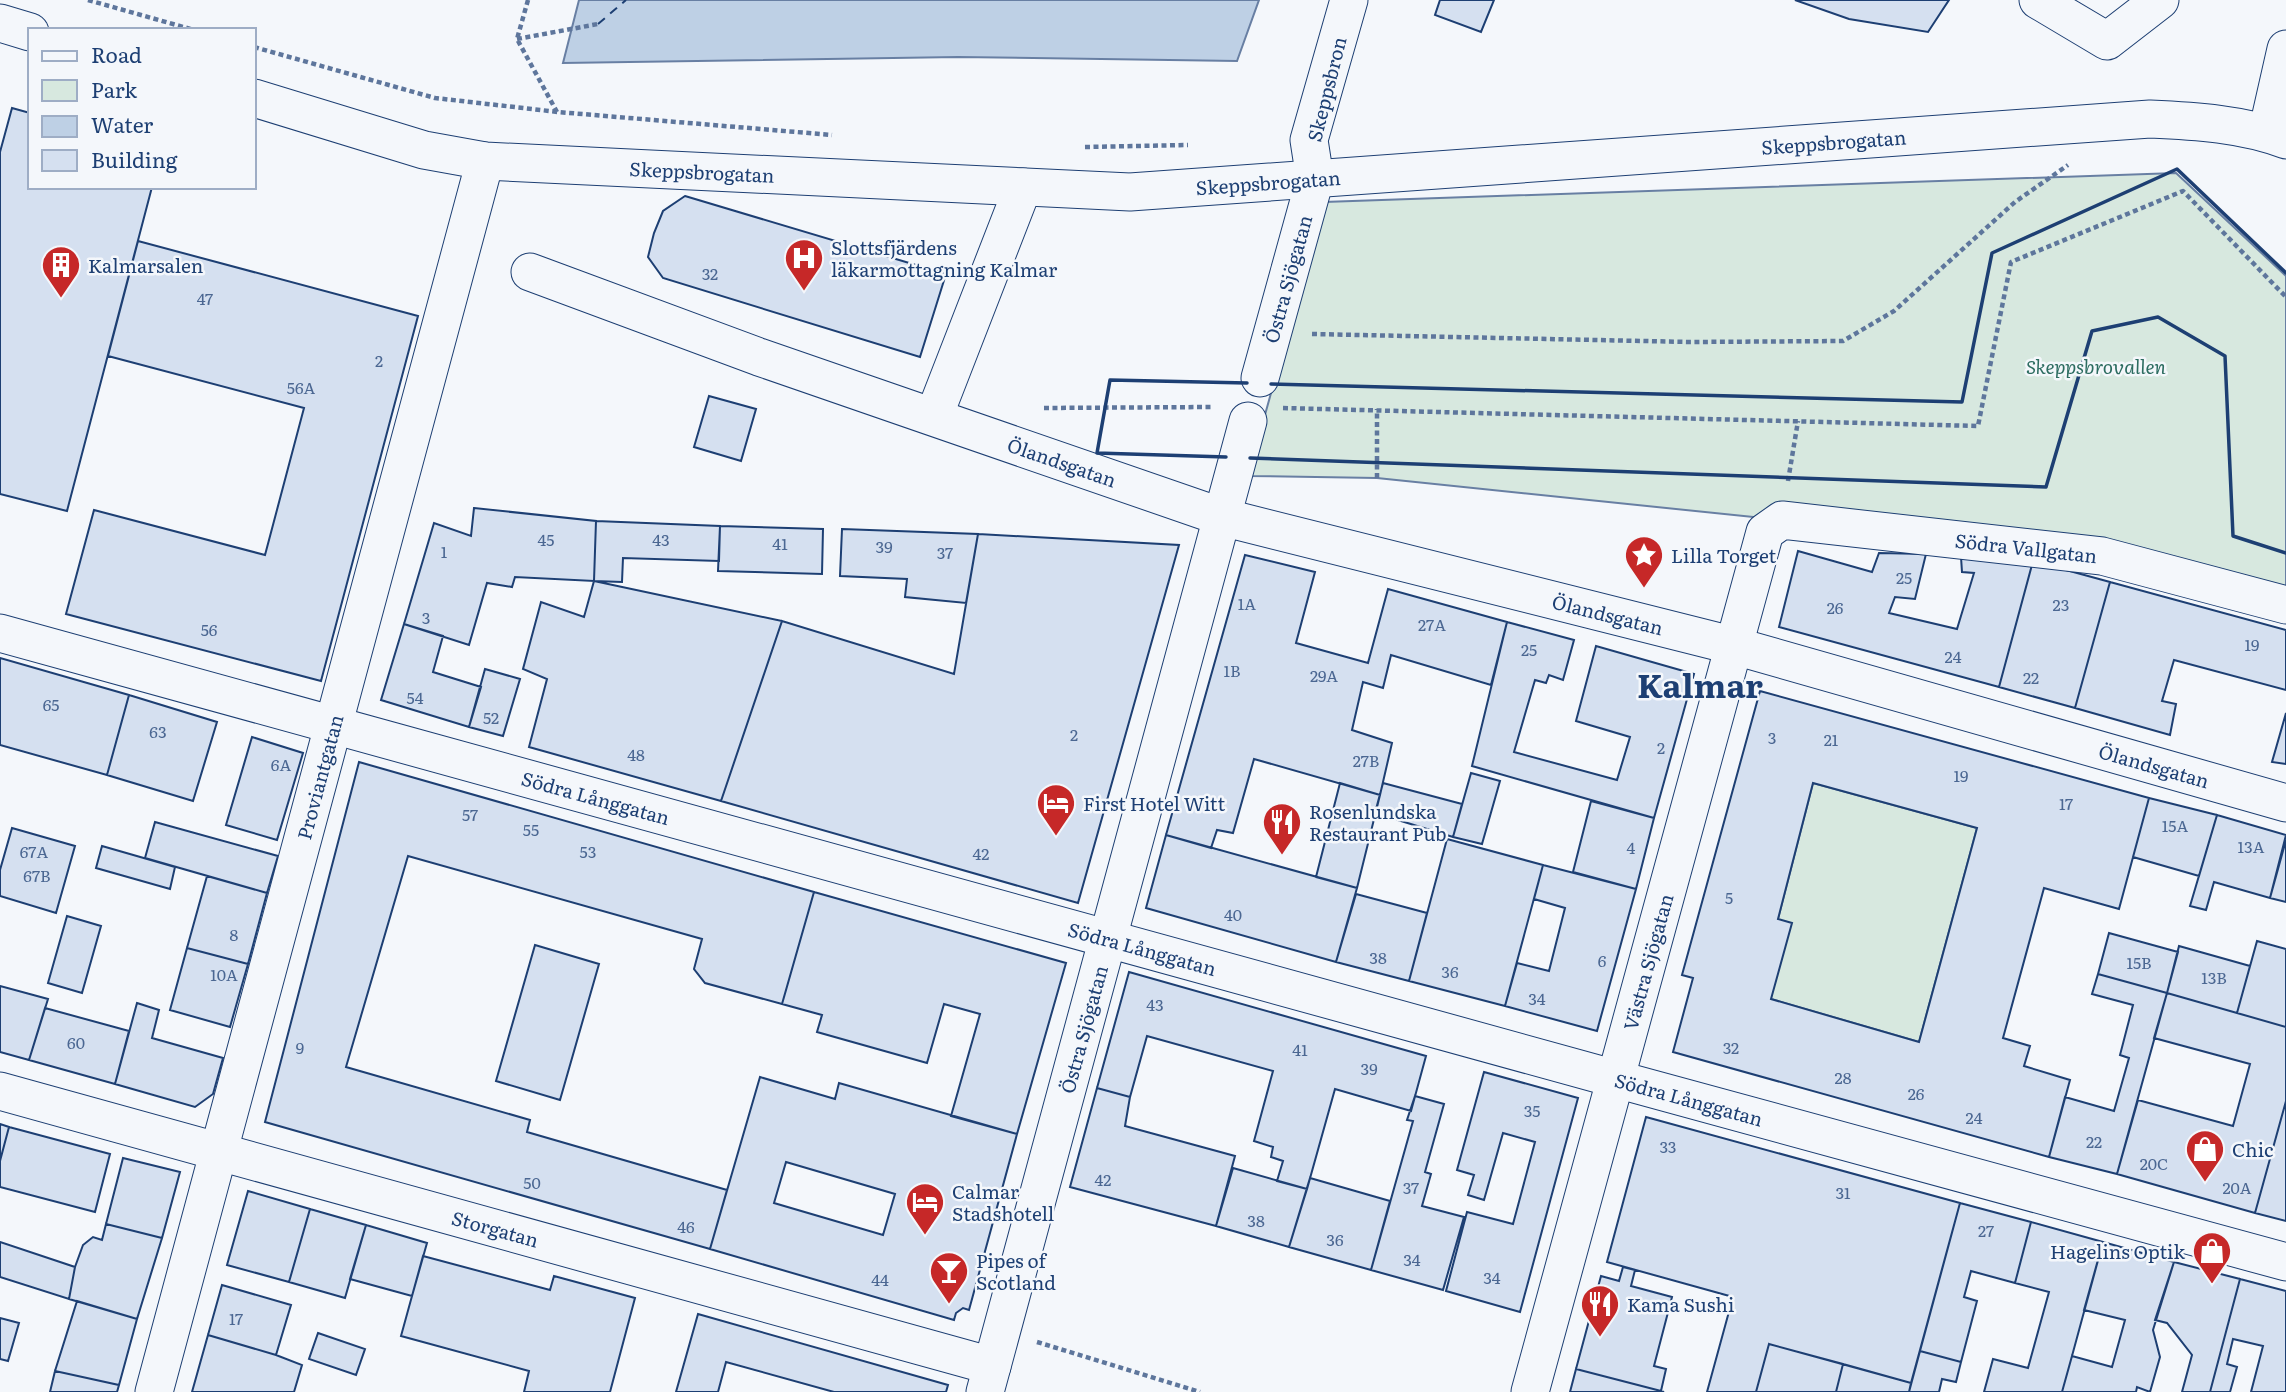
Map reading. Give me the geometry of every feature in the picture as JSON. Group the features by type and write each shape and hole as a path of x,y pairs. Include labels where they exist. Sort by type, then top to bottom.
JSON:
{"street":[{"name":"Skeppsbron","path":"1315,179 1309,140 1349,0"},
{"path":"2038,0 2107,41 2160,0"},
{"path":"0,23 28,31"},
{"path":"2277,136 2286,48"},
{"name":"Skeppsbrogatan","path":"256,100 424,150 485,161 1130,192 2150,119 2207,122 2277,136"},
{"name":"Proviantgatan","path":"154,1392 485,161"},
{"name":"Östra Sjögatan","path":"1260,378 1315,179"},
{"path":"933,416 1023,187"},
{"name":"Ölandsgatan","path":"530,272 759,357 1222,517 1735,646 2286,803"},
{"name":"Östra Sjögatan","path":"988,1379 1248,421"},
{"name":"Södra Vallgatan","path":"1774,526 2102,556 2286,605"},
{"name":"Västra Sjögatan","path":"1530,1392 1735,646 1774,526"},
{"name":"Södra Långgatan","path":"0,634 2286,1262"},
{"name":"Storgatan","path":"0,1091 218,1152 988,1379"}],"path":[{"path":"88,0 187,28"},
{"path":"528,0 517,38 558,113"},
{"path":"517,38 597,24"},
{"path":"256,48 435,98 558,113 835,135"},
{"path":"1078,147 1197,145"},
{"path":"1273,334 1690,342 1843,341 1894,311 2015,202 2074,162"},
{"path":"1282,408 1978,426 2011,262 2183,191 2286,297"},
{"path":"1044,408 1214,408"},
{"path":"1377,409 1377,478"},
{"path":"1774,526 1798,421"},
{"path":"1001,1331 1200,1392"}],"green space":[{"name":"Skeppsbrovallen","path":"2176,173 2286,276 2286,605 1782,520 1377,478 1248,476 1324,202"},
{"path":"1813,783 1977,828 1919,1042 1771,999 1778,919"}],"water":[{"path":"579,0 1259,0 1237,61 958,57 563,63"}],"building":[{"path":"1440,0 1494,0 1481,32 1435,15"},
{"path":"1795,0 1949,0 1928,32 1849,19"},
{"name":"Kalmarsalen","path":"12,108 28,112 28,189 151,189 67,511 0,494 0,152"},
{"path":"685,196 946,274 920,357 663,278 648,257 654,233 663,211"},
{"path":"138,241 418,316 321,681 66,614 94,510 265,555 304,408 108,356"},
{"path":"709,396 756,409 741,461 694,447"},
{"path":"474,508 596,521 594,581 515,577 512,587 487,583 469,645 404,624 434,523 471,536"},
{"path":"596,521 720,526 719,561 623,558 622,582 594,581"},
{"path":"720,526 823,529 822,574 718,571"},
{"path":"842,529 978,534 966,603 905,597 907,579 840,576"},
{"path":"978,534 1179,545 1078,903 721,801 782,621 954,674"},
{"path":"1798,551 1872,572 1879,553 1926,554 1915,599 1895,597 1889,613 1957,629 1974,573 1962,572 1961,557 2033,561 1999,687 1779,627"},
{"path":"1245,555 1315,572 1296,643 1368,663 1388,589 1507,622 1491,685 1391,655 1383,688 1363,682 1352,730 1392,743 1380,795 1254,759 1233,833 1217,830 1211,848 1166,835"},
{"path":"2033,561 2110,582 2075,708 1999,687"},
{"path":"594,581 782,621 721,801 529,747 547,679 523,669 541,602 584,617"},
{"path":"2110,582 2286,630 2286,690 2174,660 2162,701 2176,704 2170,735 2075,708"},
{"path":"1507,622 1574,640 1563,680 1549,675 1546,683 1535,680 1514,752 1617,780 1630,737 1576,721 1596,646 1694,674 1654,818 1472,766"},
{"path":"404,624 443,636 433,672 481,687 469,727 381,700"},
{"path":"0,658 129,695 107,775 0,745"},
{"path":"485,669 520,679 503,736 469,727"},
{"path":"1760,691 2149,798 2119,909 2044,888 2003,1038 2030,1046 2024,1066 2070,1080 2049,1157 1673,1052 1693,978 1682,975","holes":["1813,783 1977,828 1919,1042 1771,999 1792,923 1778,919"]},
{"path":"129,695 217,722 193,801 107,775"},
{"path":"2286,713 2286,764 2272,762"},
{"path":"252,737 303,753 277,840 226,825"},
{"path":"359,762 814,892 782,1004 705,983 694,969 702,939 408,856 346,1067 530,1120 527,1132 727,1190 710,1249 265,1122"},
{"path":"1471,773 1500,781 1482,844 1453,837"},
{"path":"1340,783 1380,795 1357,888 1316,877"},
{"path":"1383,783 1462,804 1453,837 1375,813"},
{"path":"2149,798 2217,815 2199,876 2133,857"},
{"path":"1591,801 1654,818 1636,889 1573,872"},
{"path":"2217,815 2286,835 2270,898 2214,882 2206,910 2190,906"},
{"path":"155,822 278,856 267,893 145,858"},
{"path":"12,828 75,846 56,913 0,896 0,870"},
{"path":"1166,835 1357,888 1336,962 1146,908"},
{"path":"1447,839 1543,865 1505,1006 1409,981"},
{"path":"2286,840 2286,902 2270,898"},
{"path":"102,846 175,867 170,889 96,868"},
{"path":"1543,865 1636,889 1597,1031 1505,1006 1517,963 1549,971 1565,908 1534,899"},
{"path":"207,876 267,893 248,964 187,948"},
{"path":"814,892 1066,963 1017,1134 951,1116 980,1014 944,1004 927,1063 817,1032 822,1015 782,1004"},
{"path":"1356,894 1427,913 1409,981 1336,962"},
{"path":"67,916 101,926 82,993 48,983"},
{"path":"2109,933 2178,952 2167,993 2098,974"},
{"path":"2257,941 2286,949 2286,1027 2237,1013"},
{"path":"535,945 599,964 560,1100 496,1081"},
{"path":"2179,946 2250,966 2237,1013 2167,993"},
{"path":"187,948 248,964 230,1027 170,1010"},
{"path":"1129,972 1426,1056 1411,1111 1335,1089 1307,1189 1277,1181 1283,1161 1271,1157 1273,1147 1254,1141 1273,1071 1147,1036 1130,1097 1097,1088"},
{"path":"2098,974 2167,993 2117,1174 2049,1157 2065,1097 2114,1111 2129,1058 2120,1055 2133,1005 2092,994"},
{"path":"0,986 48,999 29,1060 0,1052"},
{"path":"2167,993 2286,1027 2286,1101 2255,1213 2117,1174 2138,1100 2233,1126 2250,1064 2154,1038"},
{"path":"137,1003 159,1010 152,1038 223,1058 213,1094 195,1107 115,1084"},
{"path":"45,1008 129,1031 115,1084 29,1060"},
{"path":"1484,1072 1578,1098 1520,1312 1446,1291 1467,1212 1513,1224 1535,1142 1503,1133 1484,1200 1468,1195 1474,1175 1457,1170"},
{"path":"760,1077 835,1099 839,1083 1017,1134 969,1310 963,1308 956,1313 954,1320 710,1249","holes":["786,1162 895,1194 883,1235 774,1203"]},
{"path":"1097,1088 1130,1097 1125,1126 1235,1156 1216,1226 1070,1187"},
{"path":"1415,1096 1444,1104 1425,1172 1431,1174 1422,1206 1464,1217 1443,1290 1371,1270 1413,1121 1407,1120"},
{"path":"2286,1101 2286,1221 2255,1213"},
{"path":"1646,1117 1960,1203 1911,1383 1769,1344 1756,1392 1707,1392 1733,1297 1607,1262"},
{"path":"0,1124 9,1127 0,1161"},
{"path":"9,1127 110,1154 95,1212 0,1187 0,1161"},
{"path":"123,1158 180,1172 162,1238 106,1224"},
{"path":"1233,1168 1307,1189 1289,1247 1216,1226"},
{"path":"1310,1178 1390,1201 1371,1270 1289,1247"},
{"path":"248,1191 310,1209 289,1282 227,1265"},
{"path":"1960,1203 2031,1222 2015,1283 1971,1271 1964,1297 1977,1301 1961,1362 1920,1351"},
{"path":"310,1209 366,1225 345,1298 289,1282"},
{"path":"2031,1222 2103,1242 2072,1356 2062,1392 1984,1392 1993,1359 2028,1368 2049,1292 2015,1283"},
{"path":"106,1224 162,1238 137,1319 69,1299 75,1267 83,1245 93,1237 102,1240"},
{"path":"366,1225 427,1243 412,1296 350,1279"},
{"path":"0,1242 75,1267 69,1299 0,1277"},
{"path":"2103,1242 2174,1262 2153,1330 2160,1357 2150,1392 2137,1387 2136,1392 2062,1392 2072,1356 2112,1367 2125,1320 2084,1310"},
{"path":"423,1256 550,1290 554,1276 635,1298 610,1392 524,1392 529,1371 401,1336"},
{"path":"2174,1262 2240,1279 2210,1392 2182,1392 2192,1355 2167,1323 2155,1320"},
{"path":"1623,1267 1635,1270 1631,1286 1672,1297 1654,1366 1666,1369 1661,1391 1576,1369 1601,1276 1619,1281"},
{"path":"2240,1279 2286,1291 2286,1392 2251,1392 2263,1346 2233,1339 2227,1364 2237,1367 2230,1392 2210,1392"},
{"path":"222,1285 291,1305 276,1355 208,1335"},
{"path":"77,1301 137,1319 119,1385 55,1371"},
{"path":"698,1314 948,1385 946,1392 834,1392 726,1362 718,1392 676,1392"},
{"path":"0,1318 19,1323 8,1361 0,1359"},
{"path":"318,1333 365,1349 356,1375 309,1359"},
{"path":"208,1335 302,1365 294,1392 192,1392"},
{"path":"1769,1344 1843,1364 1836,1392 1756,1392"},
{"path":"1920,1351 1961,1362 1956,1382 1942,1379 1939,1392 1909,1392"},
{"path":"1843,1364 1911,1383 1909,1392 1836,1392"},
{"path":"1576,1369 1661,1391 1664,1392 1570,1392"},
{"path":"55,1371 119,1385 117,1392 50,1392"}],"ferry route":[{"path":"598,24 626,0"}],"wall":[{"path":"1271,384 1962,402 1992,253 2177,169 2286,273"},
{"path":"1250,458 2046,487 2092,331 2158,317 2225,356 2233,536 2286,553"},
{"path":"1226,457 1097,453 1110,380 1247,383"}],"place":[{"name":"Slottsfjärdens läkarmottagning Kalmar","path":"804,292"},
{"name":"Kalmarsalen","path":"61,299"},
{"name":"Lilla Torget","path":"1644,589"},
{"name":"First Hotel Witt","path":"1056,837"},
{"name":"Rosenlundska Restaurant Pub","path":"1282,856"},
{"name":"Chic","path":"2205,1183"},
{"name":"Calmar Stadshotell","path":"925,1236"},
{"name":"Hagelins Optik","path":"2212,1285"},
{"name":"Pipes of Scotland","path":"949,1305"},
{"name":"Kama Sushi","path":"1600,1338"}],"district":[{"name":"Kalmar","path":"1700,683"}]}
